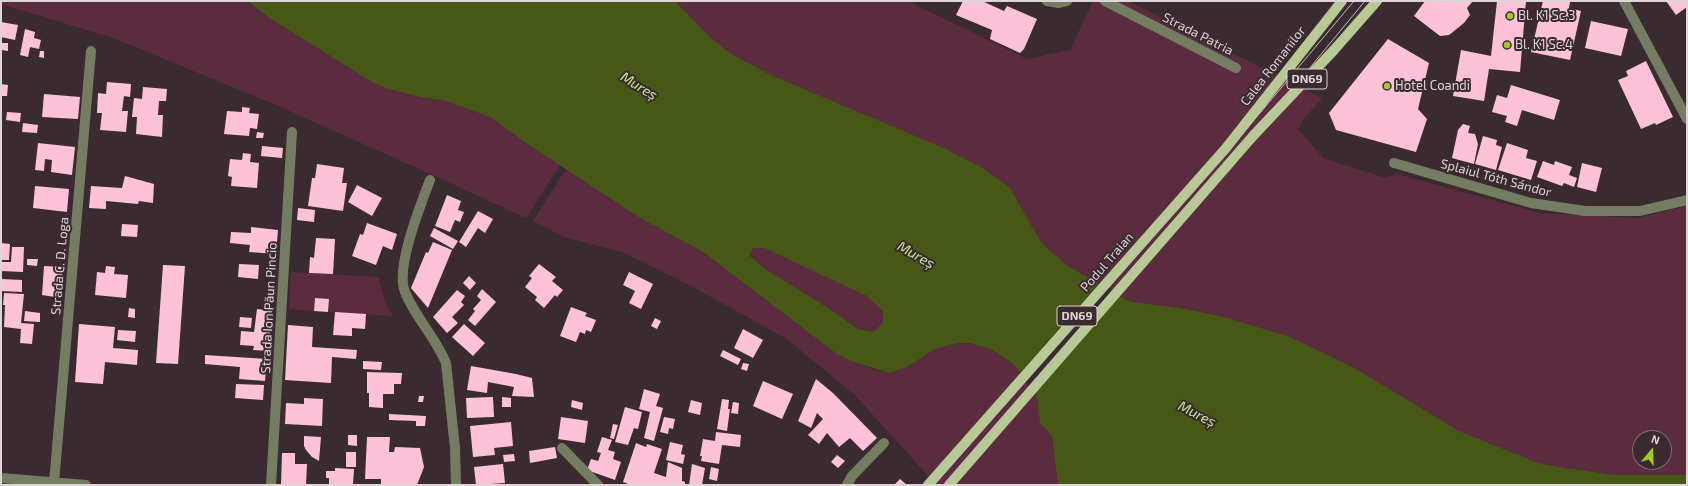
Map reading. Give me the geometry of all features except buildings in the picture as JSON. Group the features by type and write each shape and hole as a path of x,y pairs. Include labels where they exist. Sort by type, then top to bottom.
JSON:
{"main road":[{"name":"Calea Romanilor","path":"1226,148 1342,1"},
{"name":"DN69","path":"949,485 1236,156 1377,1"},
{"name":"Podul Traian","path":"929,485 1226,148"}],"street":[{"path":"1049,2 1067,1"},
{"name":"Strada Patria","path":"1105,1 1236,68"},
{"path":"1624,1 1687,119"},
{"name":"Strada C. D. Loga","path":"54,483 91,51"},
{"name":"Strada Ion Păun Pincio","path":"271,485 292,132"},
{"name":"Splaiul Tóth Sándor","path":"1394,163 1531,203 1585,211 1640,212 1687,200"},
{"path":"430,180 414,226 407,253 403,275 403,285 408,298 441,351 446,363 455,448 456,485"},
{"path":"847,485 852,476 884,442"},
{"path":"562,448 598,485"},
{"path":"1,478 86,485"}],"shaded area":[{"path":"1,1 247,1 271,19 372,82 388,89 420,97 447,101 492,118 560,165 526,218 274,104 113,38 1,4"},
{"path":"675,1 910,1 1027,59 1070,50 1093,1 1128,1 1322,98 1302,121 1299,130 1323,158 1385,178 1397,174 1540,213 1638,218 1687,206 1687,475 1614,475 1541,464 1459,431 1353,367 1288,336 1224,317 1186,309 1133,302 1124,299 1068,266 1047,248 1039,239 1028,221 981,167 944,148 771,75 731,54 710,37"},
{"path":"566,169 640,218 703,252 838,355 872,369 889,373 907,367 935,349 957,343 970,343 993,350 1014,365 1036,390 1052,436 1058,485 936,485 856,396 787,339 682,281 622,252 564,237 533,221"},
{"path":"753,248 764,248 867,295 883,311 883,323 873,332 858,329 833,311 762,267 749,255"},
{"path":"291,272 379,277 384,297 393,316 328,312 329,299 315,298 314,311 289,309"}],"water":[{"name":"Mureș","path":"247,1 675,1 710,37 731,54 771,75 944,148 981,167 1010,188 1039,239 1047,248 1068,266 1124,299 1133,302 1186,309 1224,317 1288,336 1353,367 1459,431 1541,464 1614,475 1687,475 1687,485 1058,485 1052,436 1040,423 1036,390 1014,365 993,350 970,343 957,343 935,349 907,367 889,373 854,362 838,355 703,252 640,218 529,145 492,118 447,101 420,97 388,89 372,82 271,19","holes":["753,248 764,248 867,296 883,311 883,323 873,332 858,329 833,311 762,267 749,255"]}],"pier":[{"path":"1100,282 1121,295 1034,391 1019,374"}],"tram line":[{"path":"934,485 1229,150 1354,1"},
{"path":"945,485 1275,110 1365,1"}],"place":[{"name":"Bl. K1 Sc.3","path":"1510,16"},
{"name":"Bl. K1 Sc.4","path":"1507,45"},
{"name":"Hotel Coandi","path":"1387,86"}]}
